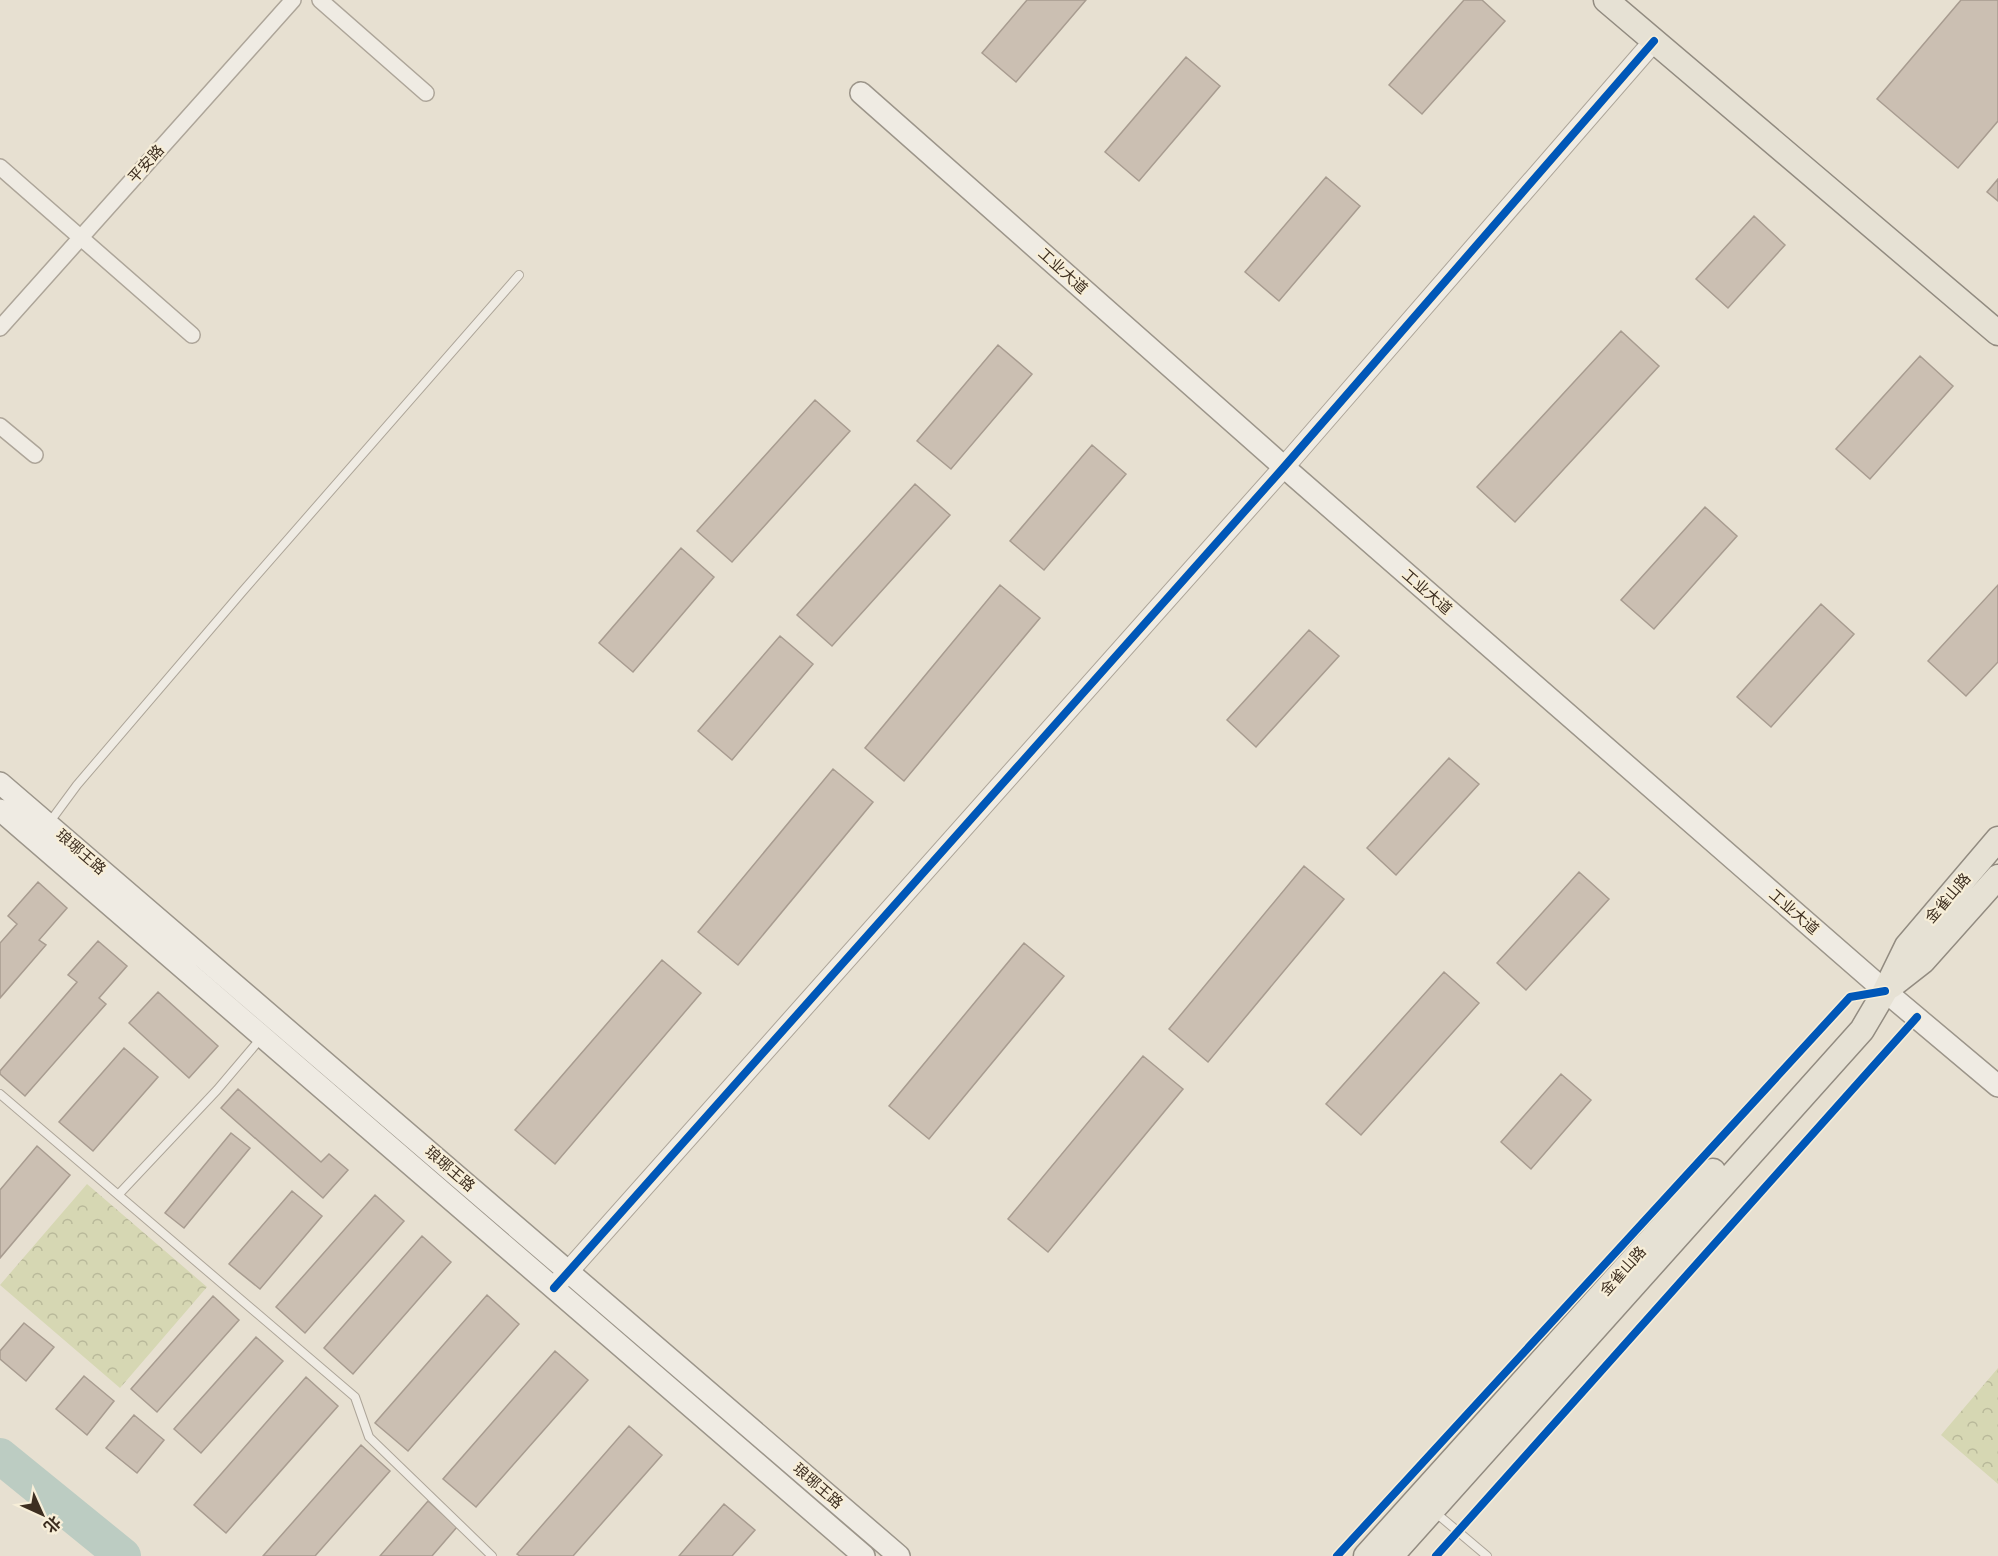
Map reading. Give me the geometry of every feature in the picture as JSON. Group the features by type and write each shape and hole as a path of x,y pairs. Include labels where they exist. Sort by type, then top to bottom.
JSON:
{"main road":[{"path":"1606,0 1998,333"},
{"name":"工业大道","path":"861,93 1284,467 1885,991 1998,1086"},
{"name":"琅琊王路","path":"0,783 899,1556"},
{"name":"琅琊王路","path":"0,810 864,1556"},
{"name":"金雀山路","path":"1390,1556 1862,1030 1885,991 1907,946 1998,840"},
{"name":"金雀山路","path":"1366,1556 1851,1019 1923,961 1998,877"}],"street":[{"name":"平安路","path":"0,328 293,0"},
{"path":"320,0 426,93"},
{"path":"554,1288 1284,467 1654,41"},
{"path":"0,167 192,335"},
{"path":"0,426 35,455"}],"lane":[{"path":"48,824 77,785 234,601 519,275"},
{"path":"119,1194 217,1090 276,1019"},
{"path":"0,1094 355,1397 369,1437 492,1556"},
{"path":"1432,1510 1487,1556"}],"green space":[{"path":"87,1184 207,1287 120,1388 0,1285"},
{"path":"1998,1368 1998,1484 1941,1435"}],"building":[{"path":"1027,0 1086,0 1016,82 982,53"},
{"path":"1464,0 1482,0 1505,21 1422,114 1389,85"},
{"path":"1961,0 1998,0 1998,121 1958,168 1877,99"},
{"path":"1186,57 1220,86 1139,181 1105,152"},
{"path":"1326,177 1360,206 1279,301 1245,272"},
{"path":"1998,179 1998,201 1987,192"},
{"path":"1754,216 1785,245 1728,308 1696,279"},
{"path":"1621,331 1659,366 1515,522 1477,487"},
{"path":"998,345 1032,374 951,469 917,441"},
{"path":"1920,356 1953,386 1870,479 1836,449"},
{"path":"815,400 850,431 732,562 697,531"},
{"path":"1092,445 1126,474 1044,570 1010,541"},
{"path":"915,484 950,515 832,646 797,615"},
{"path":"1705,507 1737,536 1654,629 1621,600"},
{"path":"681,548 714,577 633,672 599,643"},
{"path":"1000,585 1040,618 904,781 865,748"},
{"path":"1998,585 1998,662 1966,696 1928,661"},
{"path":"1821,604 1854,634 1771,727 1737,697"},
{"path":"1309,630 1339,656 1256,747 1227,720"},
{"path":"780,636 813,664 732,760 698,731"},
{"path":"1449,758 1479,784 1396,875 1367,848"},
{"path":"833,769 873,802 738,965 698,932"},
{"path":"1304,866 1344,899 1208,1062 1169,1029"},
{"path":"1579,872 1609,899 1526,990 1497,963"},
{"path":"38,882 67,908 39,940 46,945 0,998 0,943 17,924 8,916"},
{"path":"98,941 127,966 99,998 106,1004 25,1096 0,1074 0,1071 77,982 68,975"},
{"path":"1024,943 1064,976 929,1139 889,1106"},
{"path":"662,960 701,993 555,1164 515,1130"},
{"path":"1444,972 1479,1003 1361,1135 1326,1104"},
{"path":"158,992 218,1046 189,1078 129,1023"},
{"path":"124,1048 158,1077 93,1151 59,1122"},
{"path":"1143,1056 1183,1089 1048,1252 1008,1219"},
{"path":"1561,1074 1591,1100 1531,1169 1501,1142"},
{"path":"238,1089 321,1162 329,1154 348,1170 323,1198 221,1108"},
{"path":"231,1133 250,1148 184,1228 165,1213"},
{"path":"37,1146 70,1175 0,1258 0,1190"},
{"path":"292,1191 322,1216 260,1289 229,1264"},
{"path":"375,1195 404,1221 305,1333 276,1307"},
{"path":"422,1236 451,1262 353,1374 324,1348"},
{"path":"487,1295 519,1324 408,1451 375,1423"},
{"path":"213,1296 239,1320 157,1412 131,1389"},
{"path":"24,1323 54,1347 26,1381 0,1359 0,1351"},
{"path":"256,1337 283,1361 201,1453 174,1429"},
{"path":"555,1351 588,1380 476,1507 443,1479"},
{"path":"84,1376 114,1401 87,1435 56,1409"},
{"path":"306,1377 338,1406 226,1533 194,1505"},
{"path":"134,1415 164,1440 137,1473 106,1448"},
{"path":"629,1426 662,1455 573,1556 520,1556 517,1554"},
{"path":"361,1445 390,1471 315,1556 263,1556"},
{"path":"428,1501 457,1527 432,1556 380,1556"},
{"path":"724,1504 755,1530 732,1556 679,1556"}],"waterway":[{"path":"0,1456 123,1556"}],"cycle path":[{"path":"554,1288 1284,467 1654,41"},
{"path":"1337,1556 1850,997 1885,991"},
{"path":"1436,1556 1917,1017"}]}
